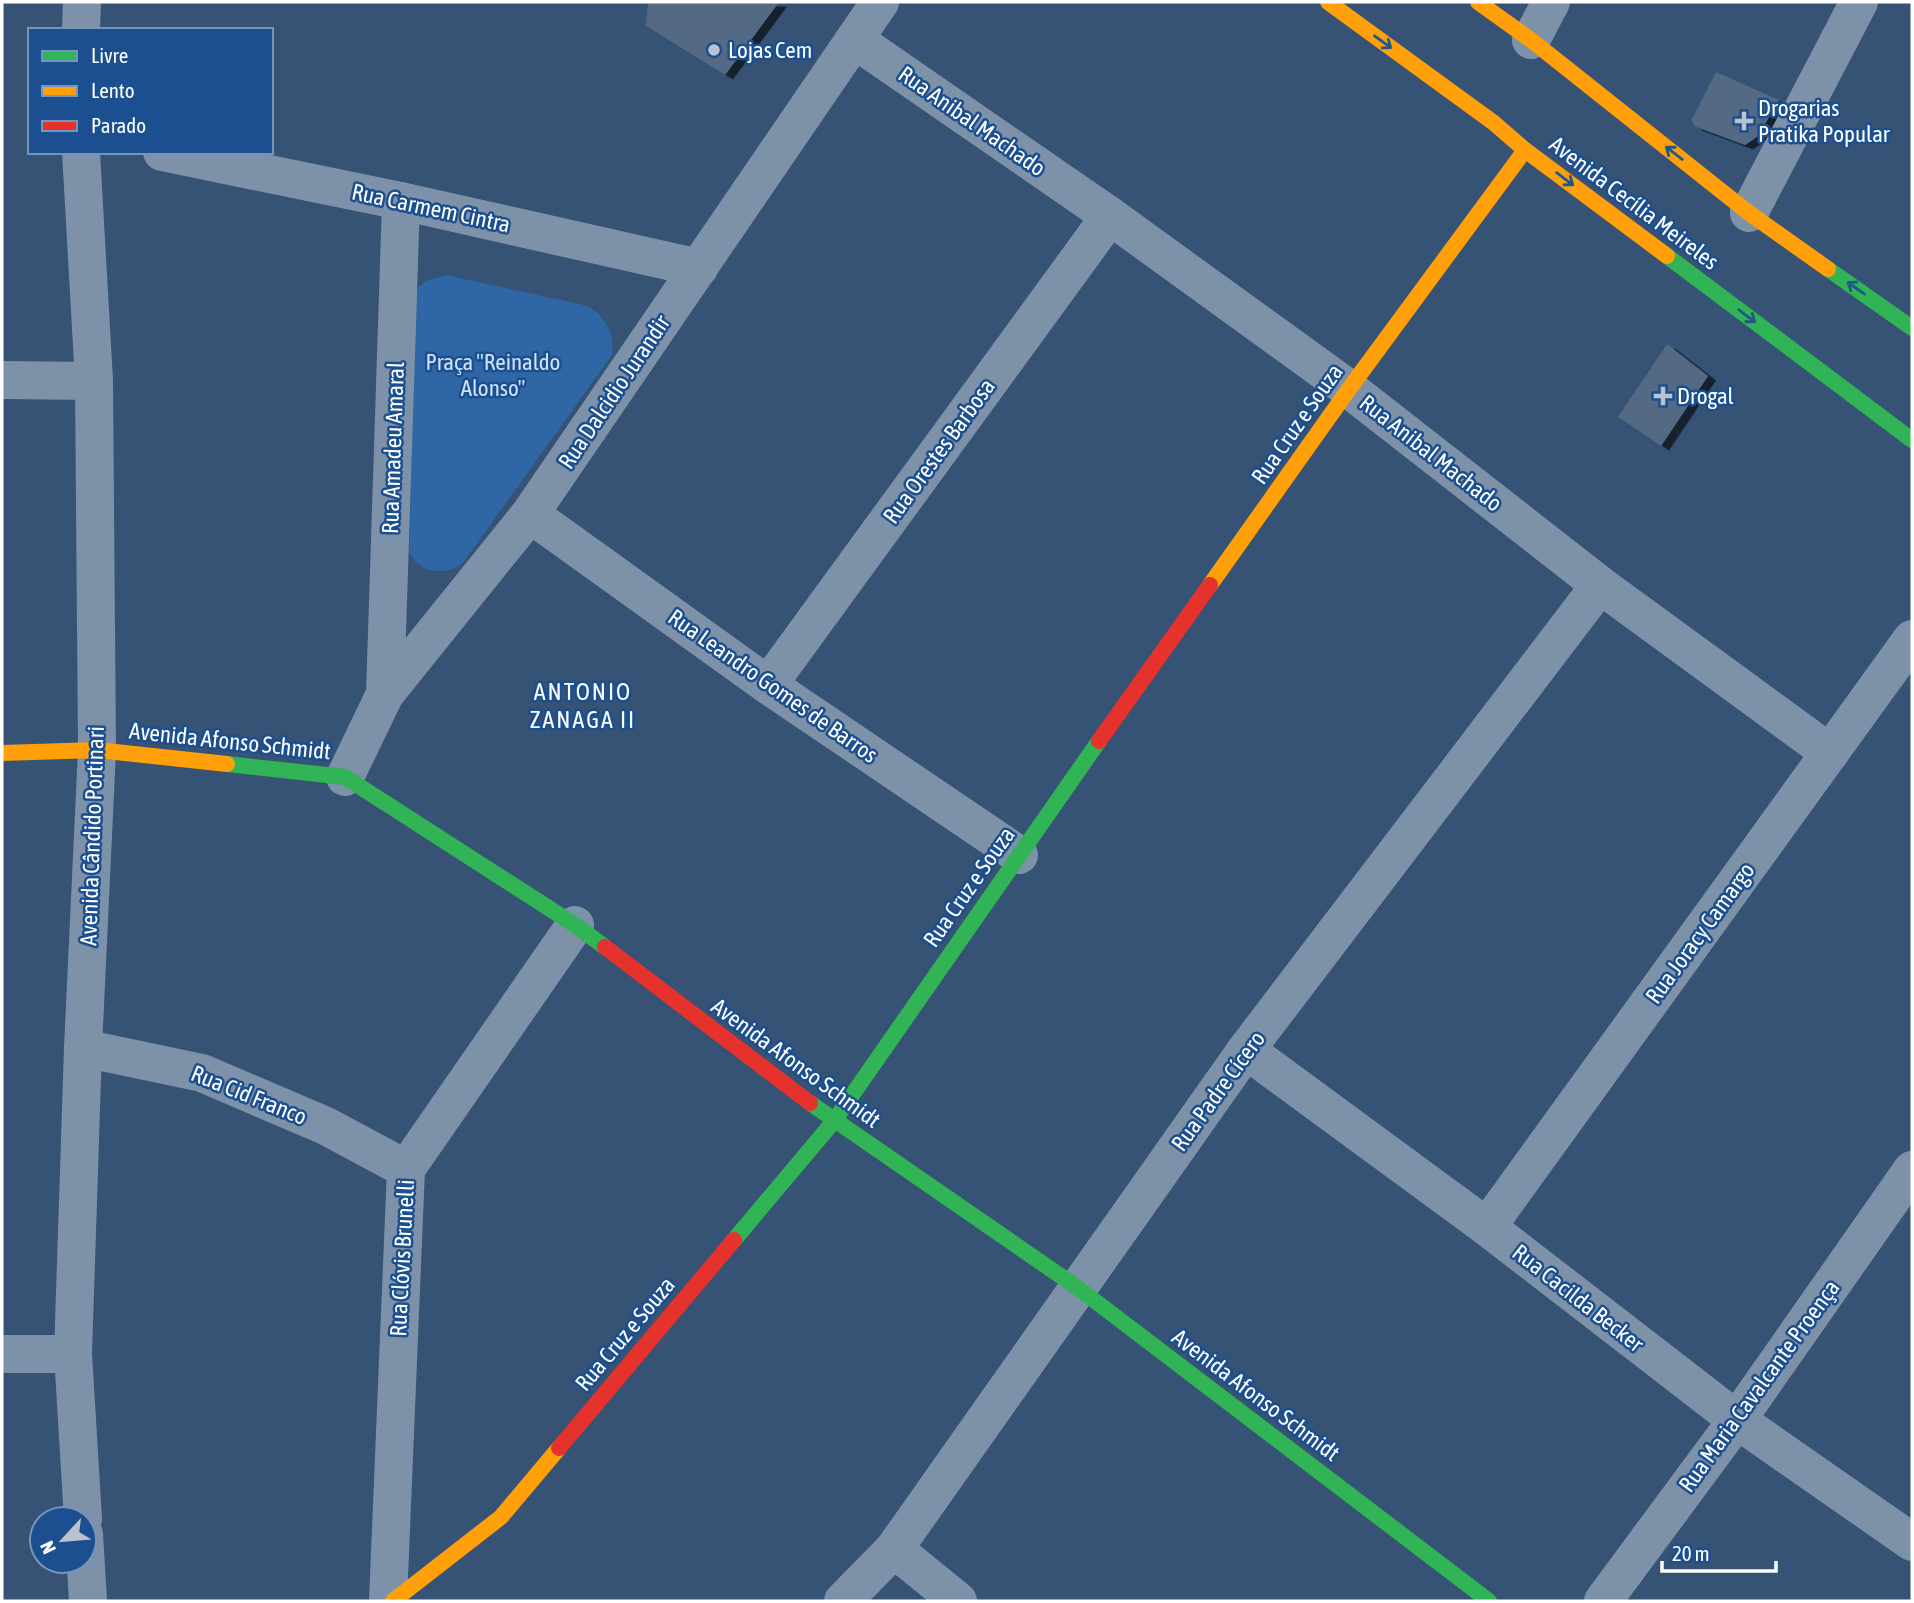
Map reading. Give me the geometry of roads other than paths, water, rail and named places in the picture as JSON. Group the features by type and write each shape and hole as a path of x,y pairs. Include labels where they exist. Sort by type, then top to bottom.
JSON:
{"street":[{"path":"81,28 82,2"},
{"name":"Rua Dalcidio Jurandir","path":"345,777 385,694 530,514 880,2"},
{"name":"Avenida Cecília Meireles","path":"1328,2 1494,123 1525,150 1912,440"},
{"path":"1478,2 1531,40 1749,213 1912,328"},
{"path":"1531,40 1551,2"},
{"path":"1749,213 1859,2"},
{"name":"Rua Anibal Machado","path":"855,40 1110,216 1349,389 1600,585 1830,753"},
{"name":"Rua Cruz e Souza","path":"391,1601 500,1517 834,1121 1349,389 1525,150"},
{"name":"Avenida Cândido Portinari","path":"81,154 94,382 97,750 83,1048 73,1354 82,1505"},
{"name":"Rua Carmem Cintra","path":"172,154 401,201 699,268"},
{"name":"Rua Amadeu Amaral","path":"385,694 401,201"},
{"name":"Rua Orestes Barbosa","path":"768,685 1110,216"},
{"path":"2,380 94,382"},
{"name":"Rua Leandro Gomes de Barros","path":"530,514 768,685 1020,855"},
{"name":"Rua Padre Cícero","path":"843,1601 894,1549 1247,1050 1600,585"},
{"name":"Rua Joracy Camargo","path":"1487,1227 1912,639"},
{"name":"Avenida Afonso Schmidt","path":"2,753 97,750 345,777 575,925 834,1121 1078,1288 1489,1601"},
{"name":"Rua Clóvis Brunelli","path":"391,1601 406,1169 575,925"},
{"name":"Rua Cid Franco","path":"83,1048 202,1073 326,1126 406,1169"},
{"name":"Rua Cacilda Becker","path":"1247,1050 1487,1227 1737,1420 1912,1542"},
{"name":"Rua Maria Cavalcante Proença","path":"1603,1601 1737,1420 1912,1170"},
{"path":"2,1354 73,1354"},
{"path":"894,1549 958,1601"},
{"path":"86,1575 88,1601"}],"place":[{"name":"Lojas Cem","path":"714,50"},
{"name":"Drogarias Pratika Popular","path":"1744,121"},
{"name":"Drogal","path":"1663,396"}],"district":[{"name":"ANTONIO ZANAGA II","path":"583,705"}],"park label":[{"name":"Praça \"Reinaldo Alonso\"","path":"493,375"}]}
